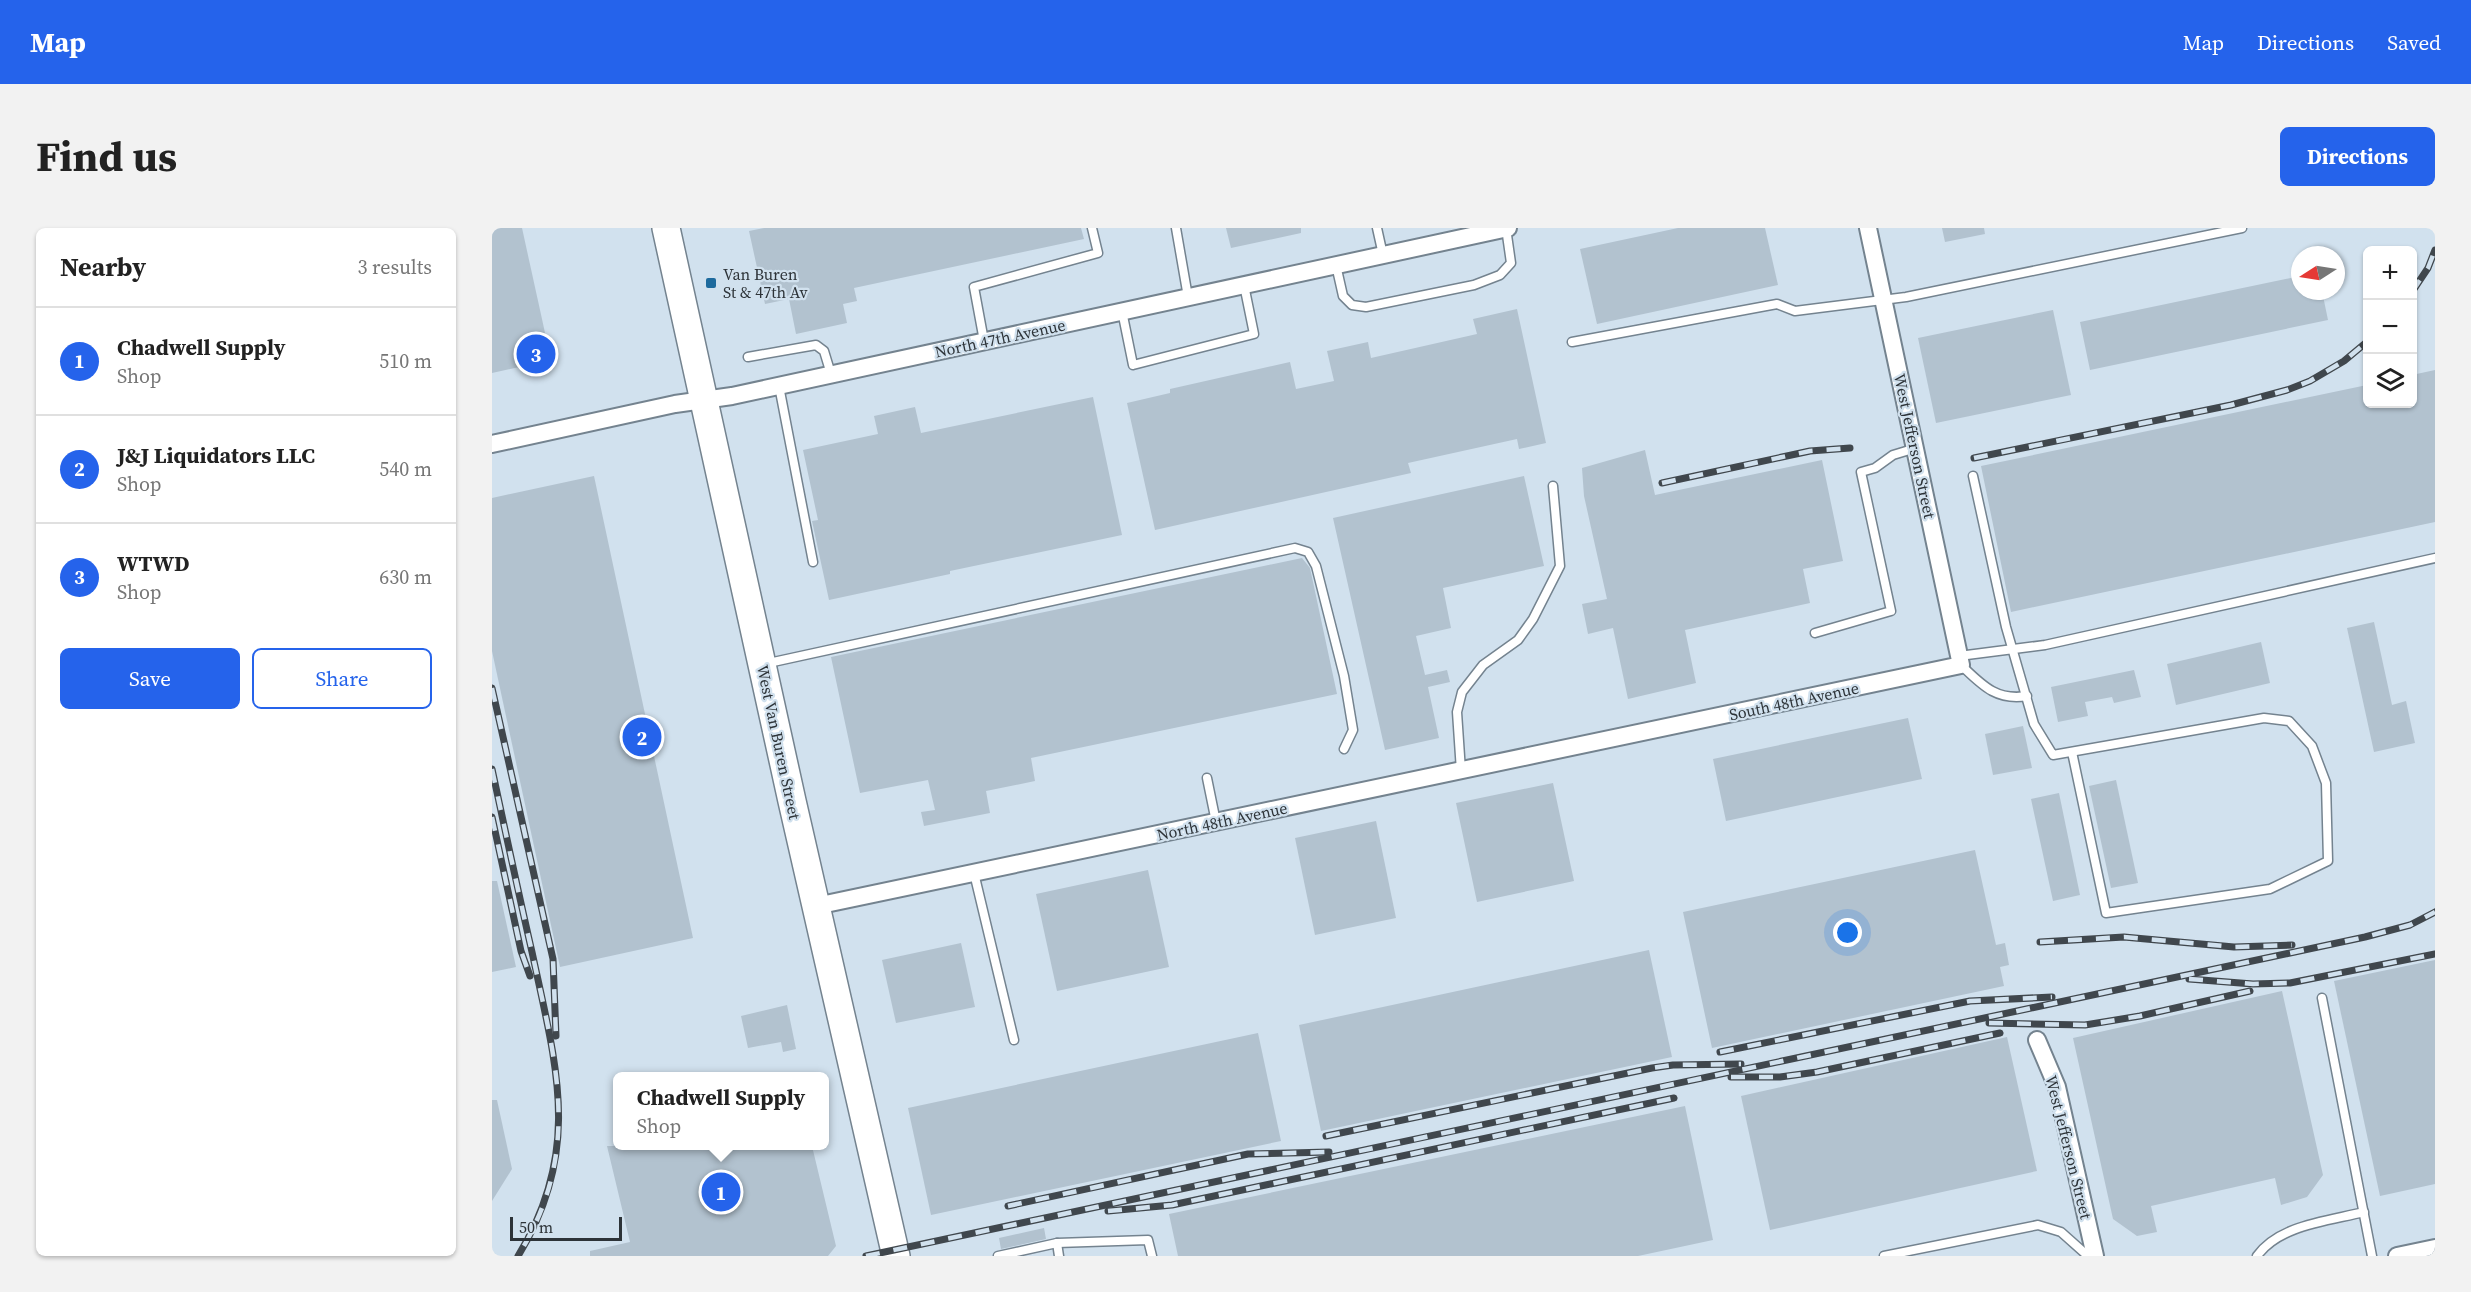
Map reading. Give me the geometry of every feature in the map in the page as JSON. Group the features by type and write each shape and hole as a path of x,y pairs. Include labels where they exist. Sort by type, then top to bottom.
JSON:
{"main road":[{"name":"West Van Buren Street","path":"666,228 896,1256"}],"street":[{"name":"North 47th Avenue","path":"492,444 675,404 705,401 779,386 1383,255 1453,234 1507,228"},
{"name":"West Jefferson Street","path":"1868,228 1960,661"},
{"name":"South 48th Avenue","path":"1628,736 1960,661"},
{"name":"North 48th Avenue","path":"816,906 1628,736"},
{"name":"West Jefferson Street","path":"2037,1040 2057,1086 2095,1256"},
{"path":"2407,1255 2435,1248"}],"lane":[{"path":"984,341 974,287 1098,253 1092,228"},
{"path":"1176,228 1188,297"},
{"path":"1377,228 1383,255"},
{"path":"1336,265 1343,296 1352,305 1366,307 1474,285 1500,276 1511,263 1507,228"},
{"path":"1572,342 1777,304 1795,311 1883,300 2242,228"},
{"path":"1122,311 1133,364 1254,334 1244,285"},
{"path":"748,357 816,345 824,351 831,374"},
{"path":"779,386 813,562"},
{"path":"1815,633 1891,611 1861,472 1875,468 1893,455 1916,448"},
{"path":"1972,476 2006,627 2034,724 2053,755 2264,718 2289,721 2312,746 2326,783 2328,861 2270,889 2106,913 2072,752"},
{"path":"1461,771 1457,712 1462,692 1483,665 1518,640 1533,619 1560,566 1553,486"},
{"path":"762,664 1295,548 1308,552 1316,566 1344,676 1353,730 1344,748"},
{"path":"1960,661 2014,649 2045,645 2435,558"},
{"path":"1960,661 1986,689 2011,699 2027,696"},
{"path":"1207,778 1216,822"},
{"path":"974,873 1014,1040"},
{"path":"2322,998 2372,1256"},
{"path":"2256,1256 2272,1240 2288,1232 2364,1212"},
{"path":"1884,1256 2038,1225 2061,1232 2088,1256"},
{"path":"998,1256 1057,1243 1148,1240 1152,1256"},
{"path":"1057,1243 1059,1256"}],"building":[{"path":"492,228 522,228 551,360 492,373"},
{"path":"764,228 1081,228 1084,239 854,288 857,301 843,304 847,323 796,334 789,299 765,304 749,231"},
{"path":"1226,228 1301,228 1301,233 1231,248"},
{"path":"1678,228 1765,228 1778,285 1597,324 1580,249"},
{"path":"1942,228 1984,228 1985,234 1945,242"},
{"path":"2291,278 2291,300 2324,300 2328,320 2090,370 2080,322"},
{"path":"1517,309 1546,443 1519,449 1517,439 1408,463 1411,473 1155,530 1127,403 1170,393 1170,389 1290,362 1296,389 1334,381 1327,351 1368,342 1371,358 1477,334 1473,319"},
{"path":"2053,310 2071,395 1936,423 1918,338"},
{"path":"2435,370 2435,522 2011,612 1981,466 2363,386 2363,408 2417,408 2417,374"},
{"path":"1093,397 1122,535 950,571 950,574 829,600 812,521 818,520 803,450 878,434 874,416 915,407 921,433"},
{"path":"1645,450 1655,495 1822,460 1843,561 1803,569 1810,603 1685,630 1696,683 1628,699 1613,628 1588,634 1582,604 1607,599 1584,496 1582,468"},
{"path":"594,476 693,938 560,967 492,651 492,498"},
{"path":"1524,476 1544,566 1443,588 1451,628 1416,636 1425,675 1447,670 1450,682 1428,687 1439,738 1385,750 1333,518"},
{"path":"1302,558 1310,568 1337,694 1031,758 1035,781 986,791 990,813 924,826 921,812 935,810 928,780 860,793 831,657"},
{"path":"2374,622 2392,705 2406,701 2415,743 2374,752 2347,628"},
{"path":"2261,642 2270,683 2176,705 2167,664"},
{"path":"2134,670 2141,697 2114,703 2112,697 2085,702 2088,716 2058,722 2051,687"},
{"path":"1908,718 1922,779 1726,821 1713,759"},
{"path":"2023,726 2032,768 1993,775 1985,734"},
{"path":"2116,780 2138,883 2111,888 2089,786"},
{"path":"1553,783 1574,881 1477,902 1456,803"},
{"path":"2059,793 2080,895 2053,901 2031,799"},
{"path":"1376,821 1396,918 1315,935 1295,838"},
{"path":"1975,850 1996,945 2005,943 2009,965 2000,967 2004,986 1712,1048 1683,912"},
{"path":"1148,870 1169,967 1057,991 1036,894"},
{"path":"492,881 497,881 516,967 492,972"},
{"path":"961,943 975,1007 896,1023 882,960"},
{"path":"1649,950 1672,1057 1321,1131 1299,1025"},
{"path":"2435,960 2435,1184 2380,1196 2334,981"},
{"path":"2282,991 2323,1175 2307,1197 2281,1205 2275,1178 2151,1206 2157,1232 2137,1236 2113,1219 2073,1038"},
{"path":"787,1005 796,1049 783,1052 781,1042 748,1048 741,1016"},
{"path":"1258,1033 1281,1141 931,1215 908,1108"},
{"path":"2007,1037 2037,1171 1770,1230 1741,1096"},
{"path":"492,1100 497,1100 512,1169 492,1201"},
{"path":"1685,1106 1713,1240 1638,1256 1178,1256 1169,1214"},
{"path":"607,1146 613,1146 613,1150 813,1150 836,1246 828,1256 590,1256 590,1251 630,1242"},
{"path":"1044,1228 1046,1239 1001,1249 999,1238"}],"railway":[{"path":"2417,284 2428,268 2435,250"},
{"path":"1974,458 2231,405 2287,390 2310,381 2344,361 2363,345"},
{"path":"1662,483 1810,451 1850,448"},
{"path":"492,688 553,959 556,1036"},
{"path":"492,769 549,1032 558,1107 557,1143 551,1180 538,1217 518,1256"},
{"path":"492,817 521,951 530,976"},
{"path":"866,1256 2365,937 2410,925 2435,912"},
{"path":"2040,942 2124,937 2234,947 2292,945"},
{"path":"2189,979 2253,984 2290,983 2435,954"},
{"path":"1989,1023 2085,1025 2140,1016 2250,991"},
{"path":"1720,1052 1970,1001 2052,997"},
{"path":"1731,1077 1780,1077 1817,1072 2000,1033"},
{"path":"1326,1136 1652,1068 1673,1065 1741,1064"},
{"path":"1108,1211 1172,1205 1674,1098"},
{"path":"1008,1206 1248,1154 1329,1152"}],"place":[{"name":"Van Buren St & 47th Av","path":"711,283"},
{"name":"WTWD","path":"536,354"},
{"name":"J&J Liquidators LLC","path":"642,737"},
{"name":"Chadwell Supply","path":"721,1192"}]}
